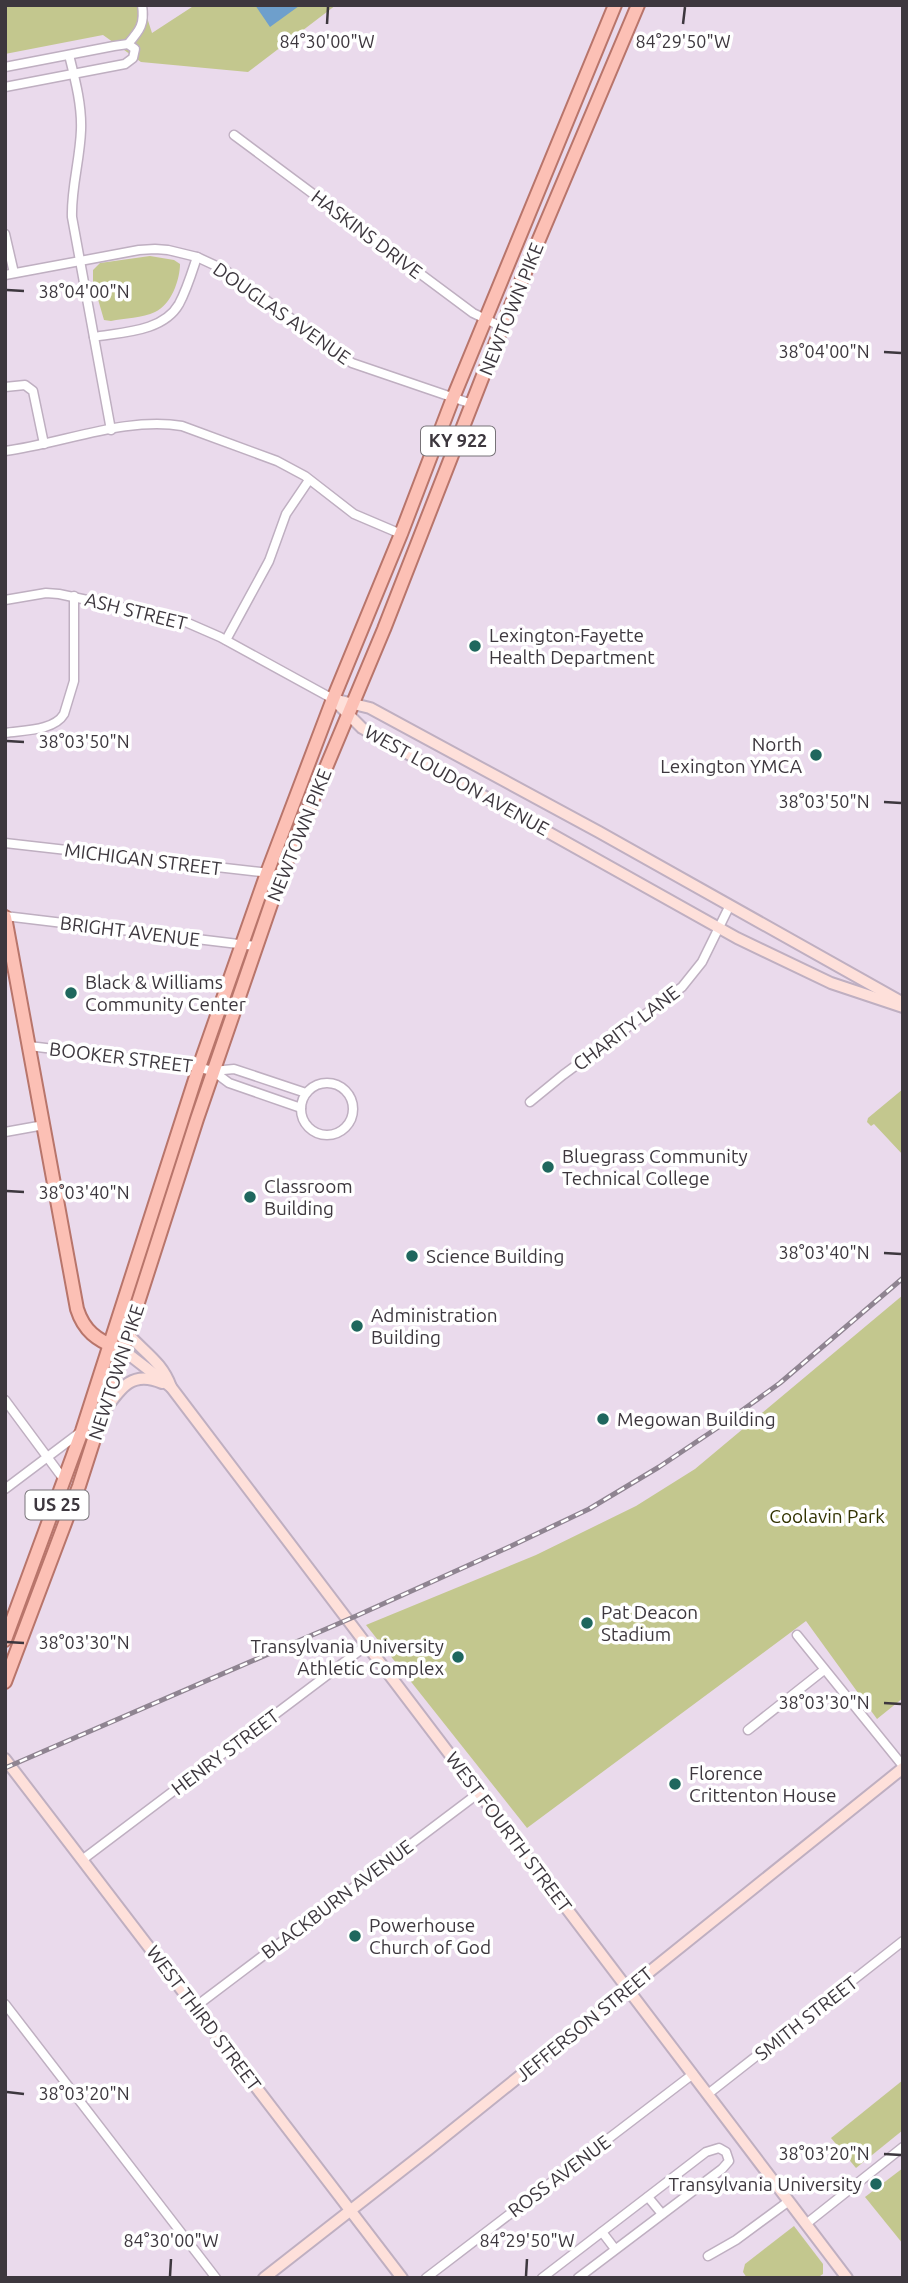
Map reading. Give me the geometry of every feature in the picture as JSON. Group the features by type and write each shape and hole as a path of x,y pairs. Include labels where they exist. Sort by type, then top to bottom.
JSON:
{"main road":[{"name":"NEWTOWN PIKE","path":"5,1682 104,1412 255,946 274,874 333,699 401,534 484,320 615,5"},
{"name":"NEWTOWN PIKE","path":"5,1640 82,1431 241,944 354,703 502,327 638,5"},
{"path":"583,82 601,91"},
{"name":"WEST LOUDON AVENUE","path":"333,699 354,703 382,714 730,905 903,1005"},
{"name":"WEST LOUDON AVENUE","path":"333,699 362,728 719,927 831,983 903,1005"},
{"path":"5,916 10,973 29,1046 77,1309 86,1329 98,1340 123,1350"},
{"name":"WEST FOURTH STREET","path":"128,1334 158,1362 171,1387"},
{"name":"WEST FOURTH STREET","path":"123,1350 171,1387 847,2278"},
{"path":"104,1412 131,1381 145,1378 171,1387"},
{"name":"WEST THIRD STREET","path":"5,1759 402,2278"},
{"name":"JEFFERSON STREET","path":"264,2278 903,1767"}],"street":[{"path":"5,67 128,44 144,19 142,5"},
{"path":"5,87 125,64 133,58 135,49 128,44"},
{"path":"69,55 81,115 72,217 111,430"},
{"name":"HASKINS DRIVE","path":"234,135 484,320 502,327"},
{"path":"5,234 10,274"},
{"name":"DOUGLAS AVENUE","path":"10,274 155,249 176,251 225,270 352,363 472,404"},
{"path":"94,337 162,322 180,301 197,257"},
{"path":"5,387 25,385 33,391 44,444"},
{"path":"5,451 155,423 182,426 277,461 309,480 354,514 401,534"},
{"path":"226,640 269,561 286,514 309,480"},
{"name":"ASH STREET","path":"5,600 46,593 74,596 167,616 226,640 333,699"},
{"path":"5,733 50,725 64,714 74,681 74,596"},
{"name":"MICHIGAN STREET","path":"5,843 274,874"},
{"name":"CHARITY LANE","path":"530,1102 682,987 702,962 730,905"},
{"name":"BRIGHT AVENUE","path":"5,916 255,946"},
{"name":"BOOKER STREET","path":"29,1046 213,1071"},
{"path":"213,1071 234,1069 306,1093"},
{"path":"213,1071 229,1083 301,1108"},
{"path":"328,1083 344,1089 353,1105 350,1121 337,1133 319,1134 304,1121 301,1108 306,1093 319,1084 328,1083"},
{"path":"5,1132 44,1125"},
{"path":"5,1400 65,1481"},
{"path":"5,1489 82,1431"},
{"path":"797,1634 824,1670 878,1732 903,1767"},
{"name":"HENRY STREET","path":"82,1860 368,1645"},
{"path":"748,1730 824,1670"},
{"name":"BLACKBURN AVENUE","path":"195,2007 480,1792"},
{"name":"SMITH STREET","path":"708,2094 903,1941"},
{"path":"5,2004 216,2278"},
{"name":"ROSS AVENUE","path":"425,2278 693,2074"},
{"path":"806,2224 903,2147"},
{"path":"542,2278 711,2149 719,2148 726,2152 729,2161 727,2165 578,2278"},
{"path":"648,2197 662,2214"},
{"path":"708,2256 736,2240 789,2202"},
{"path":"602,2232 615,2249"}],"green space":[{"path":"5,5 143,5 152,33 195,5 336,5 248,72 141,62 103,35 5,54"},
{"path":"150,256 174,260 180,264 176,284 166,304 161,309 139,317 104,320 93,282 93,270 100,263"},
{"path":"903,1089 903,1155 874,1124 871,1126 867,1122 868,1118"},
{"name":"Pat Deacon Stadium","path":"903,1295 903,1698 877,1719 806,1621 527,1828 366,1625 536,1555 636,1506 695,1469"},
{"path":"903,2080 903,2130 856,2168 831,2138"},
{"path":"903,2168 903,2244 865,2197"},
{"path":"794,2226 823,2264 823,2274 817,2278 747,2278 743,2272 745,2264"}],"water":[{"path":"255,5 299,5 299,6 270,27"}],"railway":[{"path":"5,1768 356,1616 589,1509 659,1467 780,1383 903,1278"}],"place":[{"name":"Lexington-Fayette Health Department","path":"475,646"},
{"name":"North Lexington YMCA","path":"816,755"},
{"name":"Black & Williams Community Center","path":"71,993"},
{"name":"Bluegrass Community Technical College","path":"548,1167"},
{"name":"Classroom Building","path":"250,1197"},
{"name":"Science Building","path":"412,1256"},
{"name":"Administration Building","path":"357,1326"},
{"name":"Megowan Building","path":"603,1419"},
{"name":"Pat Deacon Stadium","path":"587,1623"},
{"name":"Transylvania University Athletic Complex","path":"458,1657"},
{"name":"Florence Crittenton House","path":"675,1784"},
{"name":"Powerhouse Church of God","path":"355,1936"},
{"name":"Transylvania University","path":"876,2184"}],"park label":[{"name":"Coolavin Park","path":"827,1516"}]}
